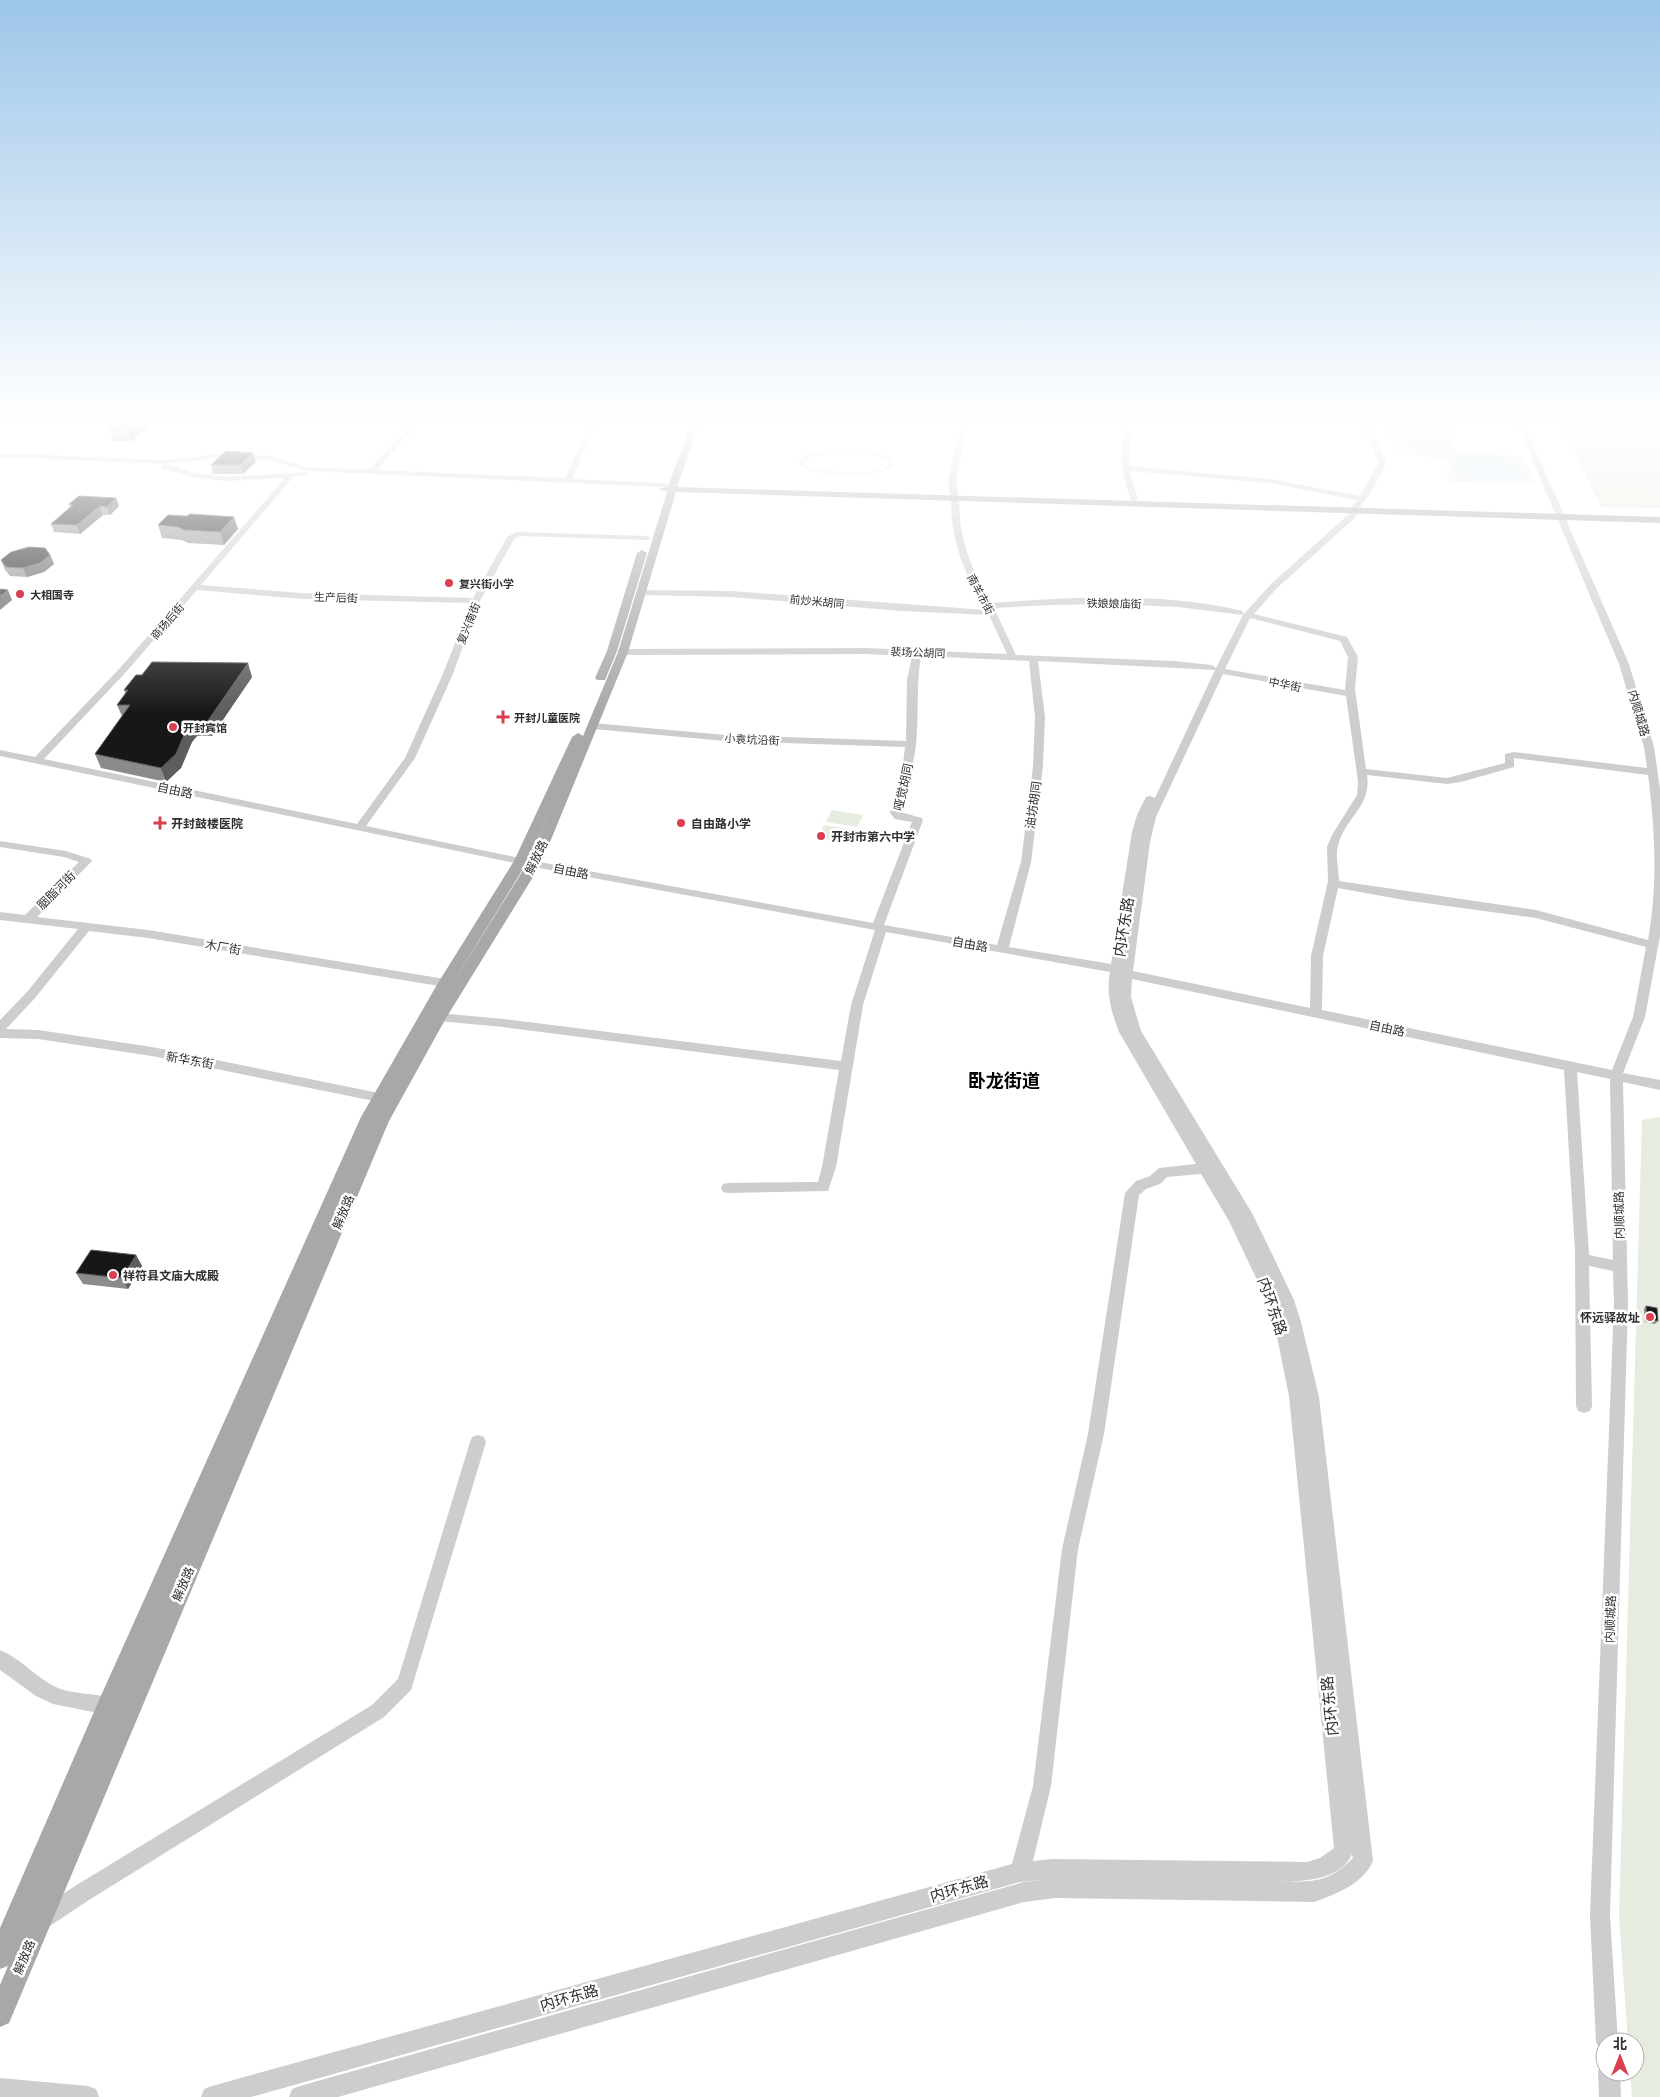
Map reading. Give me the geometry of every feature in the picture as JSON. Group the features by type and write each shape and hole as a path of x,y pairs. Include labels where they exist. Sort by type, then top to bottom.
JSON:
{"main road":[{"name":"解放路","path":"0,1957 108,1706 379,1097 444,983 527,862 612,651 647,538 656,517"},
{"name":"解放路","path":"0,2014 382,1121 527,862 593,726 623,652 660,517"},
{"path":"1597,517 1660,520"}],"street":[{"name":"商场后街","path":"37,761 123,670 256,517"},
{"name":"南羊市街","path":"955,517 955,524 970,575 990,609 1013,657"},
{"name":"内环东路","path":"300,2097 1024,1892 1055,1888 1314,1892 1334,1886 1352,1874 1363,1861 1311,1397 1294,1322 1283,1292 1247,1217 1135,1031 1124,997 1123,970 1136,841 1142,815 1215,669 1230,628 1244,614 1267,584 1343,517"},
{"name":"内顺城路","path":"1561,517 1624,664 1649,747 1659,818 1658,916 1639,1017 1617,1072 1620,1323 1600,1915 1606,2032"},
{"name":"复兴南街","path":"359,828 410,758 447,676 476,601 511,537 519,534 647,538"},
{"name":"生产后街","path":"197,586 302,596 476,601"},
{"name":"前炒米胡同","path":"641,592 737,594 902,608 990,609"},
{"name":"铁娘娘庙街","path":"990,609 1054,602 1190,605 1244,614 1344,639 1353,657 1351,694 1363,781 1362,795 1337,834 1332,847 1334,884 1317,956 1317,1010"},
{"name":"裴场公胡同","path":"623,652 917,652 1175,664 1215,669"},
{"name":"哑觉胡同","path":"880,928 918,820 900,817 895,813 908,764 912,680 917,652"},
{"name":"油坊胡同","path":"1002,950 1026,862 1038,766 1040,717 1033,658"},
{"name":"中华街","path":"1215,669 1304,688 1351,694"},
{"name":"小袁坑沿街","path":"593,726 725,738 910,744"},
{"name":"自由路","path":"0,753 527,862 880,928 1123,970 1617,1072 1660,1085"},
{"path":"1361,771 1427,779 1457,780 1510,766 1509,756 1514,754 1652,772"},
{"name":"胭脂河街","path":"0,844 66,854 86,862 72,873 27,920"},
{"path":"1334,884 1404,896 1536,914 1653,945"},
{"name":"木厂街","path":"0,916 148,934 444,983"},
{"path":"0,1028 31,995 87,926"},
{"path":"728,1188 823,1187 860,992 880,928"},
{"name":"内环东路","path":"212,2097 1020,1872 1061,1869 1307,1872 1324,1867 1338,1858 1344,1851 1297,1396 1274,1301 1235,1219 1125,1032 1114,996 1123,970"},
{"name":"自由路","path":"1317,1010 1570,1066 1660,1078"},
{"path":"439,1017 503,1022 847,1066"},
{"name":"新华东街","path":"0,1034 24,1034 101,1043 239,1068 379,1097"},
{"path":"1570,1066 1582,1258 1584,1406"},
{"path":"1020,1872 1042,1786 1070,1549 1096,1434 1132,1193 1141,1185 1155,1180 1164,1172 1205,1168"},
{"path":"1582,1258 1620,1267"},
{"path":"39,1922 82,1893 378,1711 396,1695 405,1684 478,1442"},
{"path":"0,1659 27,1677 42,1690 59,1698 108,1706"},
{"path":"1609,2082 1610,2097"},
{"path":"0,2089 88,2097"}],"shaded area":[{"path":"832,810 863,815 857,827 826,822"},
{"path":"824,825 856,830 850,843 818,838"},
{"path":"1660,1117 1660,2097 1632,2097 1631,2082 1645,2082 1645,2032 1627,2032 1619,1916 1642,1120"}],"building":[{"path":"59,517 87,517 77,525 51,524"},
{"path":"166,517 234,517 220,532 184,530 178,527 158,525"},
{"path":"29,547 45,548 50,555 40,563 23,568 6,567 1,560 11,552"},
{"path":"0,589 8,590 0,596"},
{"name":"开封宾馆","path":"152,662 248,663 207,722 192,722 187,728 176,754 161,768 95,754 130,705 117,705 128,690 124,690 136,675 142,675"},
{"path":"91,1250 136,1255 122,1278 76,1273"},
{"path":"1646,1306 1657,1308 1658,1321 1647,1319"}],"place":[{"name":"复兴街小学","path":"449,583"},
{"name":"大相国寺","path":"20,594"},
{"name":"开封儿童医院","path":"503,717"},
{"name":"开封宾馆","path":"173,727"},
{"name":"开封鼓楼医院","path":"160,823"},
{"name":"自由路小学","path":"681,823"},
{"name":"开封市第六中学","path":"821,836"},
{"name":"祥符县文庙大成殿","path":"113,1275"},
{"name":"怀远驿故址","path":"1650,1317"}],"district":[{"name":"卧龙街道","path":"1004,1080"}]}
